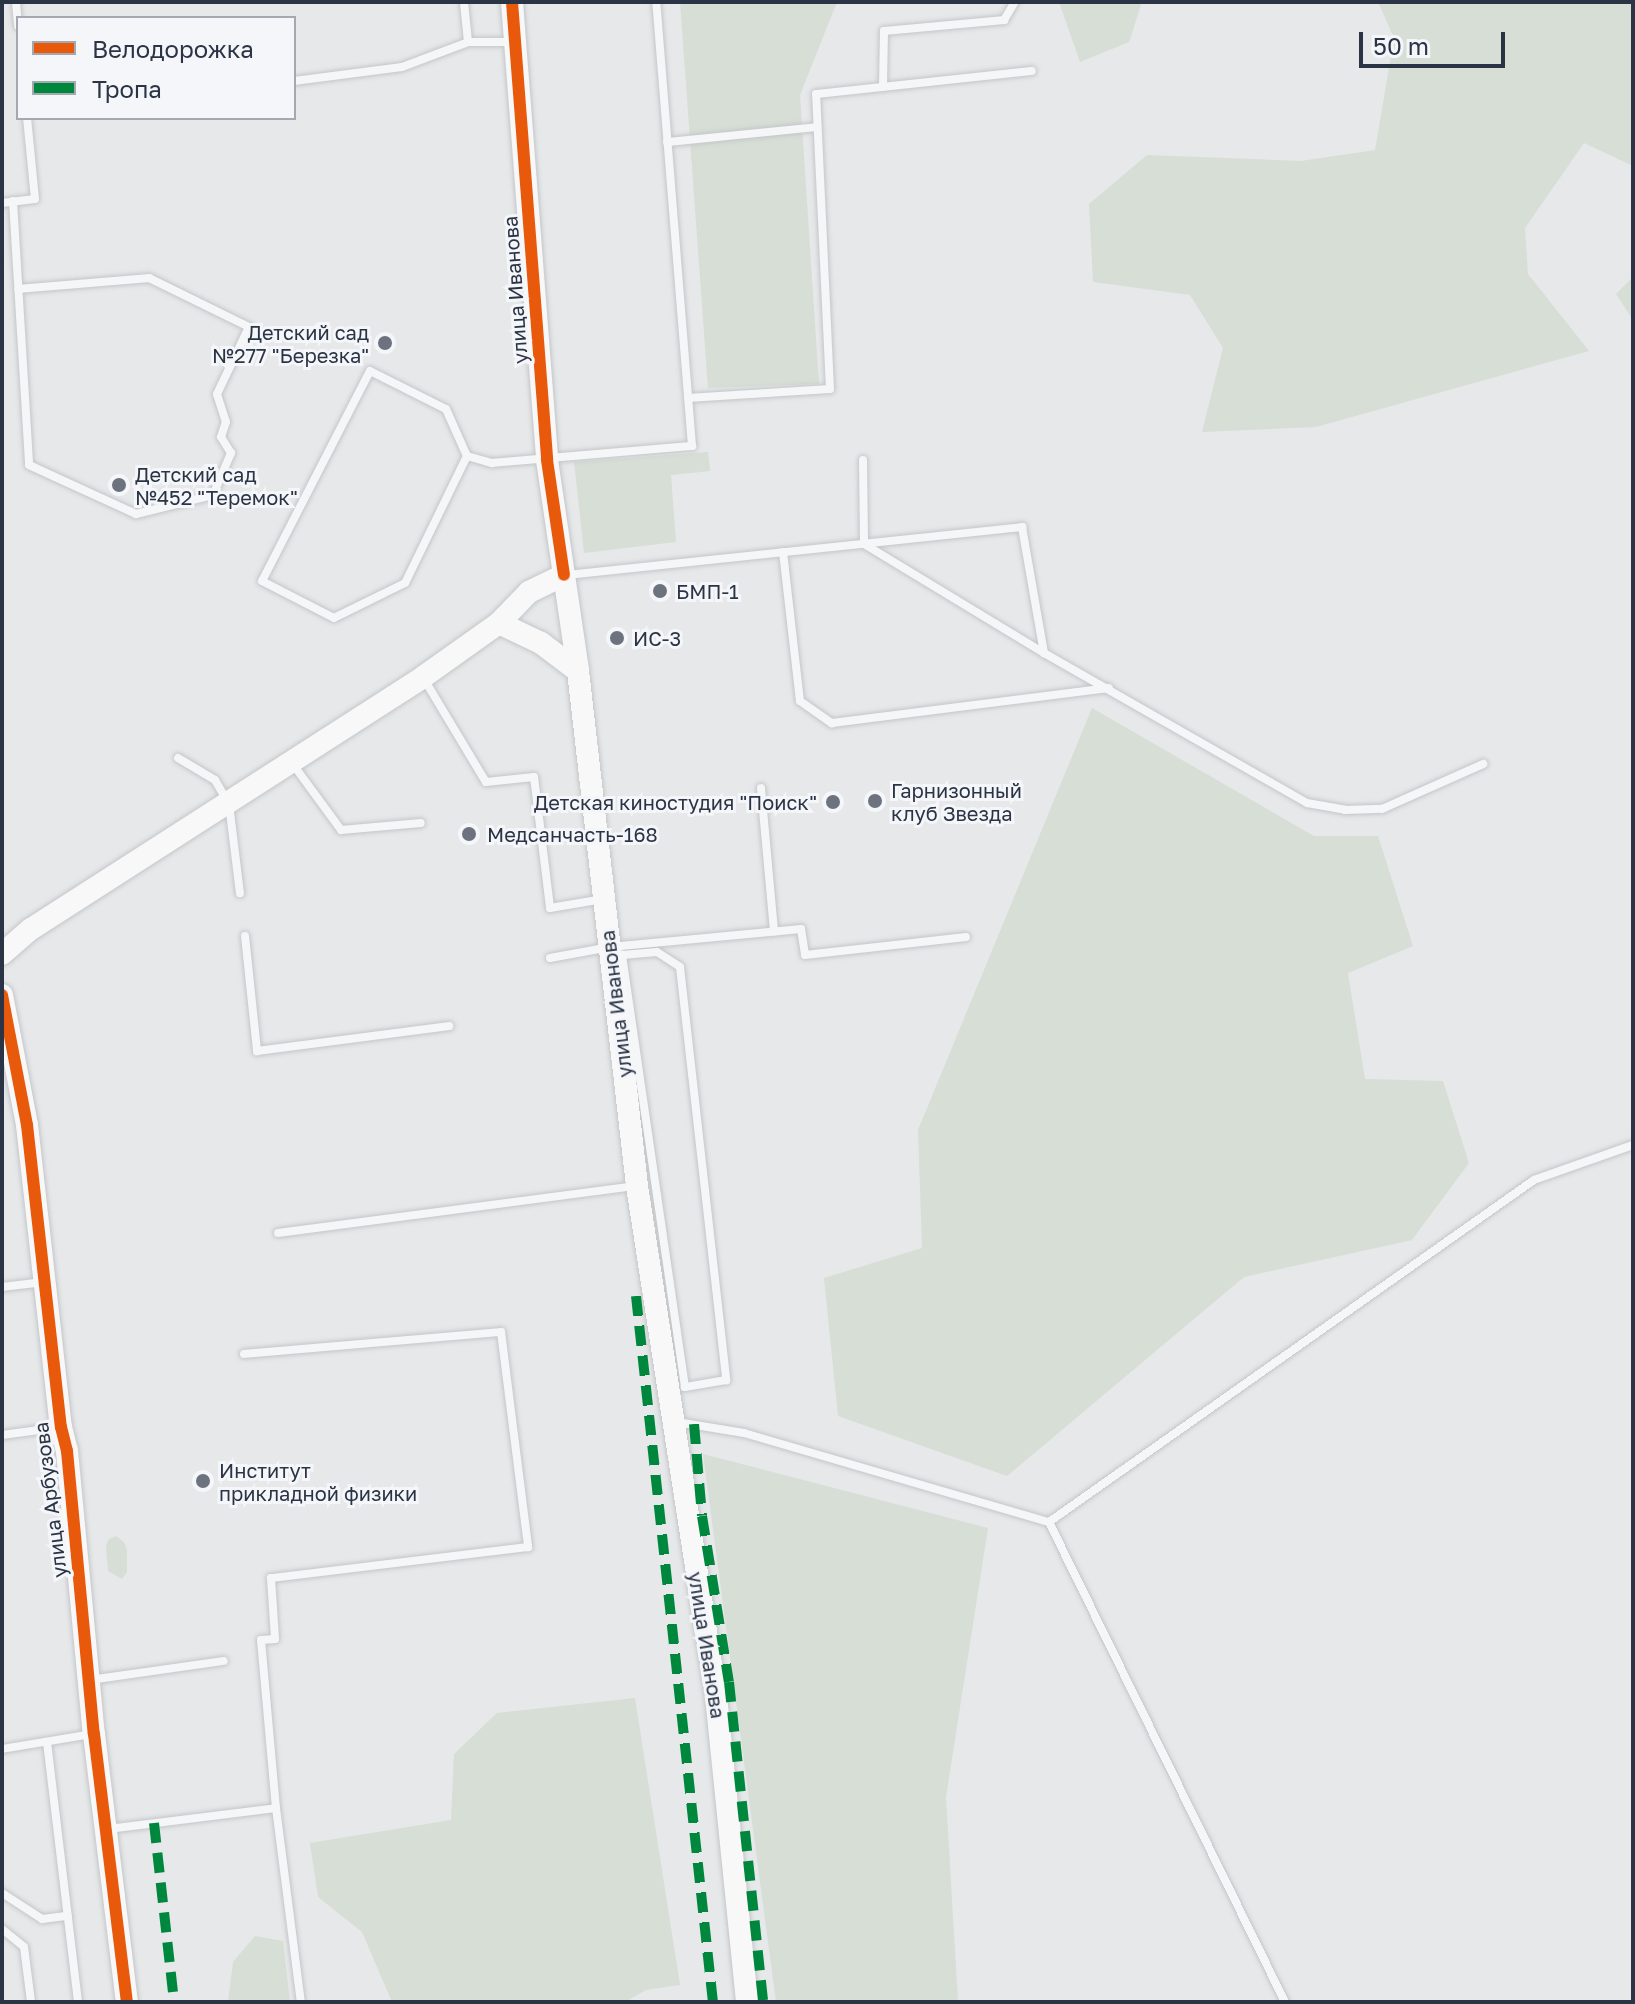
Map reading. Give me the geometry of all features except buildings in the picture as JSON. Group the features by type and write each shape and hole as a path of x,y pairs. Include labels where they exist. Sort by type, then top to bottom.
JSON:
{"main road":[{"name":"улица Иванова","path":"512,2 547,460 578,671 637,1186 716,1696 747,2002"},
{"path":"2,954 31,929 423,677 499,623 529,592 564,575"},
{"path":"499,623 541,643 578,671"},
{"name":"улица Арбузова","path":"2,1003 27,1125 61,1427 67,1451 94,1734 127,2002"}],"lane":[{"path":"464,2 468,42"},
{"path":"467,456 492,463 692,446 656,2"},
{"path":"883,87 884,31 1004,20 1015,2"},
{"path":"296,81 402,67 468,42 516,42"},
{"path":"688,398 830,389 816,94 1032,71"},
{"path":"2,203 35,199 27,120"},
{"path":"667,142 817,127"},
{"path":"13,201 18,289 29,465 136,514 213,495 231,453 221,437 226,422 217,394 249,327 149,278 18,289"},
{"path":"370,371 446,409 467,456 405,583 334,618 262,581 370,371"},
{"path":"863,460 864,544"},
{"path":"564,575 1022,527 1044,653"},
{"path":"864,544 1044,653 1307,803 1345,810 1382,809 1483,764"},
{"path":"783,552 800,701 832,723 1109,688"},
{"path":"423,677 486,782 534,777 550,908 604,899"},
{"path":"178,758 215,780 229,804 240,893"},
{"path":"291,762 341,830 421,823"},
{"path":"761,788 774,931"},
{"path":"550,958 610,947 801,929 805,955 966,937"},
{"path":"245,936 257,1051 449,1026"},
{"path":"657,952 680,967 726,1380 685,1387 622,955 657,952"},
{"path":"1049,1522 1534,1180 1633,1145"},
{"path":"278,1233 637,1186"},
{"path":"2,1287 44,1282"},
{"path":"244,1354 501,1332 528,1547 271,1578 275,1639 261,1640 276,1808 301,2002"},
{"path":"672,1421 744,1433 1049,1522 1285,2002"},
{"path":"2,1435 61,1427"},
{"path":"90,1680 224,1661"},
{"path":"2,1749 94,1734"},
{"path":"47,1742 78,2002"},
{"path":"107,1830 276,1808"},
{"path":"2,1893 42,1919 68,1916"},
{"path":"2,1929 24,1947 31,2002"}],"shaded area":[{"path":"680,2 837,2 800,95 819,384 708,388"},
{"path":"1059,2 1142,2 1129,42 1080,62"},
{"path":"1378,2 1633,2 1633,166 1584,143 1525,228 1528,274 1589,351 1316,427 1202,432 1223,348 1190,295 1093,282 1089,204 1147,155 1301,161 1375,150 1394,38"},
{"path":"1633,277 1633,320 1616,294"},
{"path":"708,452 710,471 671,475 676,542 584,553 574,462"},
{"path":"1092,708 1314,836 1378,836 1413,946 1348,973 1365,1079 1443,1081 1469,1163 1412,1240 1244,1277 1007,1476 838,1416 824,1278 922,1248 918,1130"},
{"path":"703,1454 988,1528 946,1797 958,2002 776,2002"},
{"path":"116,1536 124,1542 127,1550 127,1572 122,1579 108,1571 106,1545 109,1539"},
{"path":"635,1698 680,1985 646,1990 625,2002 392,2002 362,1932 318,1897 310,1843 451,1820 454,1754 497,1713"},
{"path":"255,1936 283,1941 290,2002 228,2002 233,1962"}],"marked path":[{"path":"636,1296 713,2002"},
{"path":"694,1424 702,1516 729,1682 763,2002"},
{"path":"154,1823 174,2002"}],"cycle path":[{"path":"512,2 547,460 564,575"},
{"path":"2,995 27,1125 61,1427 67,1451 94,1734 127,2002"}],"place":[{"name":"Детский сад №277 \"Березка\"","path":"385,343"},
{"name":"Детский сад №452 \"Теремок\"","path":"119,485"},
{"name":"БМП-1","path":"660,591"},
{"name":"ИС-3","path":"617,638"},
{"name":"Гарнизонный клуб Звезда","path":"875,801"},
{"name":"Детская киностудия \"Поиск\"","path":"833,802"},
{"name":"Медсанчасть-168","path":"469,834"},
{"name":"Институт прикладной физики","path":"203,1481"}]}
